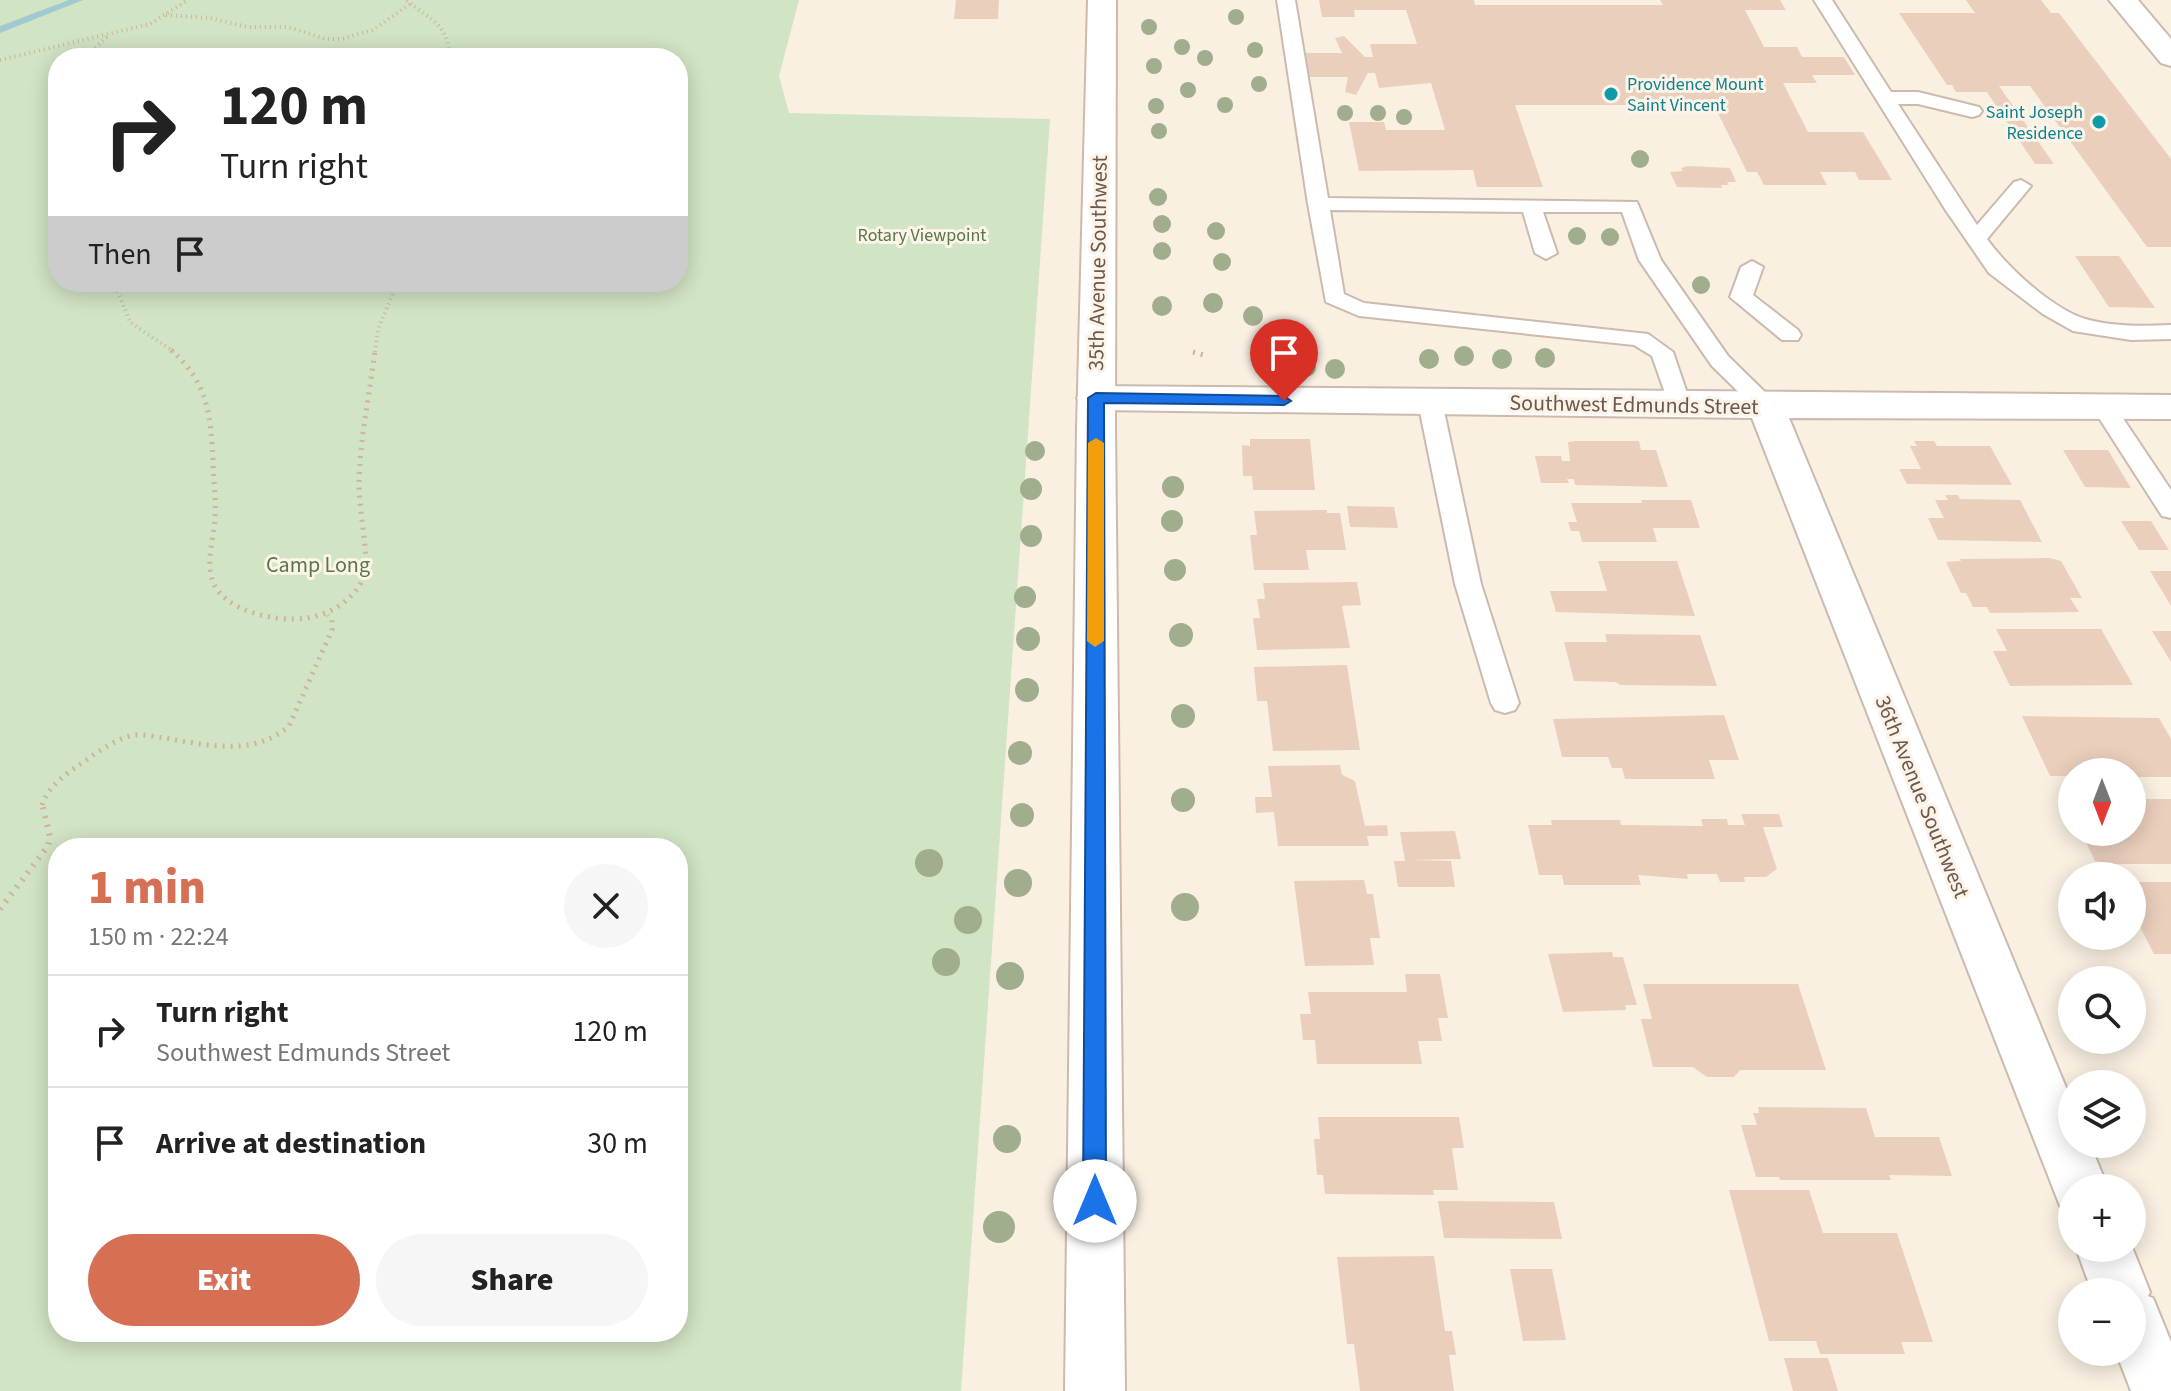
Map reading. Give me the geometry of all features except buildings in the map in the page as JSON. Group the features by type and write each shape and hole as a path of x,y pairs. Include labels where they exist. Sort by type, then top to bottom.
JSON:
{"street":[{"name":"35th Avenue Southwest","path":"1095,1391 1096,398 1102,0"},
{"path":"2123,0 2171,57"},
{"name":"Southwest Edmunds Street","path":"1096,398 2171,407"},
{"name":"36th Avenue Southwest","path":"1766,406 2074,1174"},
{"path":"2146,1353 2161,1391"}],"lane":[{"path":"1286,0 1334,297 1359,309 1640,339 1662,352 1679,405"},
{"path":"1823,0 1997,268 2051,309 2081,326 2131,333 2171,332"},
{"path":"1885,98 1918,98 1972,111"},
{"path":"1976,239 2021,186"},
{"path":"1318,204 1630,206 1650,260 1674,296 1720,361 1766,406"},
{"path":"1531,205 1546,253"},
{"path":"1752,267 1741,297 1790,335"},
{"path":"1430,402 1468,584 1505,703"},
{"path":"2104,407 2171,510"}],"path":[{"path":"52,48 150,24 188,0"},
{"path":"166,15 210,18 247,27 288,27 326,39 341,39 373,30 409,2 437,21 448,36 449,48"},
{"path":"95,48 109,35"},
{"path":"0,60 48,49"},
{"path":"118,292 130,322 163,342 184,361 202,389 211,416 215,518 210,566 212,581 220,595 231,603 267,616 296,620 328,615 348,598 365,572 359,482 378,329 394,292"},
{"path":"48,838 49,831 41,815 41,801 58,781 81,763 131,736 240,746 273,740 282,734 289,726 332,630 332,620 328,615"},
{"path":"0,909 47,849 48,840"}],"green space":[{"name":"Camp Long","path":"0,0 799,0 779,76 789,113 1050,119 961,1391 0,1391"}],"waterway":[{"path":"0,30 78,0"}],"slow traffic":[{"path":"1095,641 1096,443"}],"place":[{"name":"Providence Mount Saint Vincent","path":"1611,94"},
{"name":"Saint Joseph Residence","path":"2099,122"}],"route":[{"path":"1095,1201 1096,398 1284,401"}],"park label":[{"name":"Rotary Viewpoint","path":"922,235"}]}
